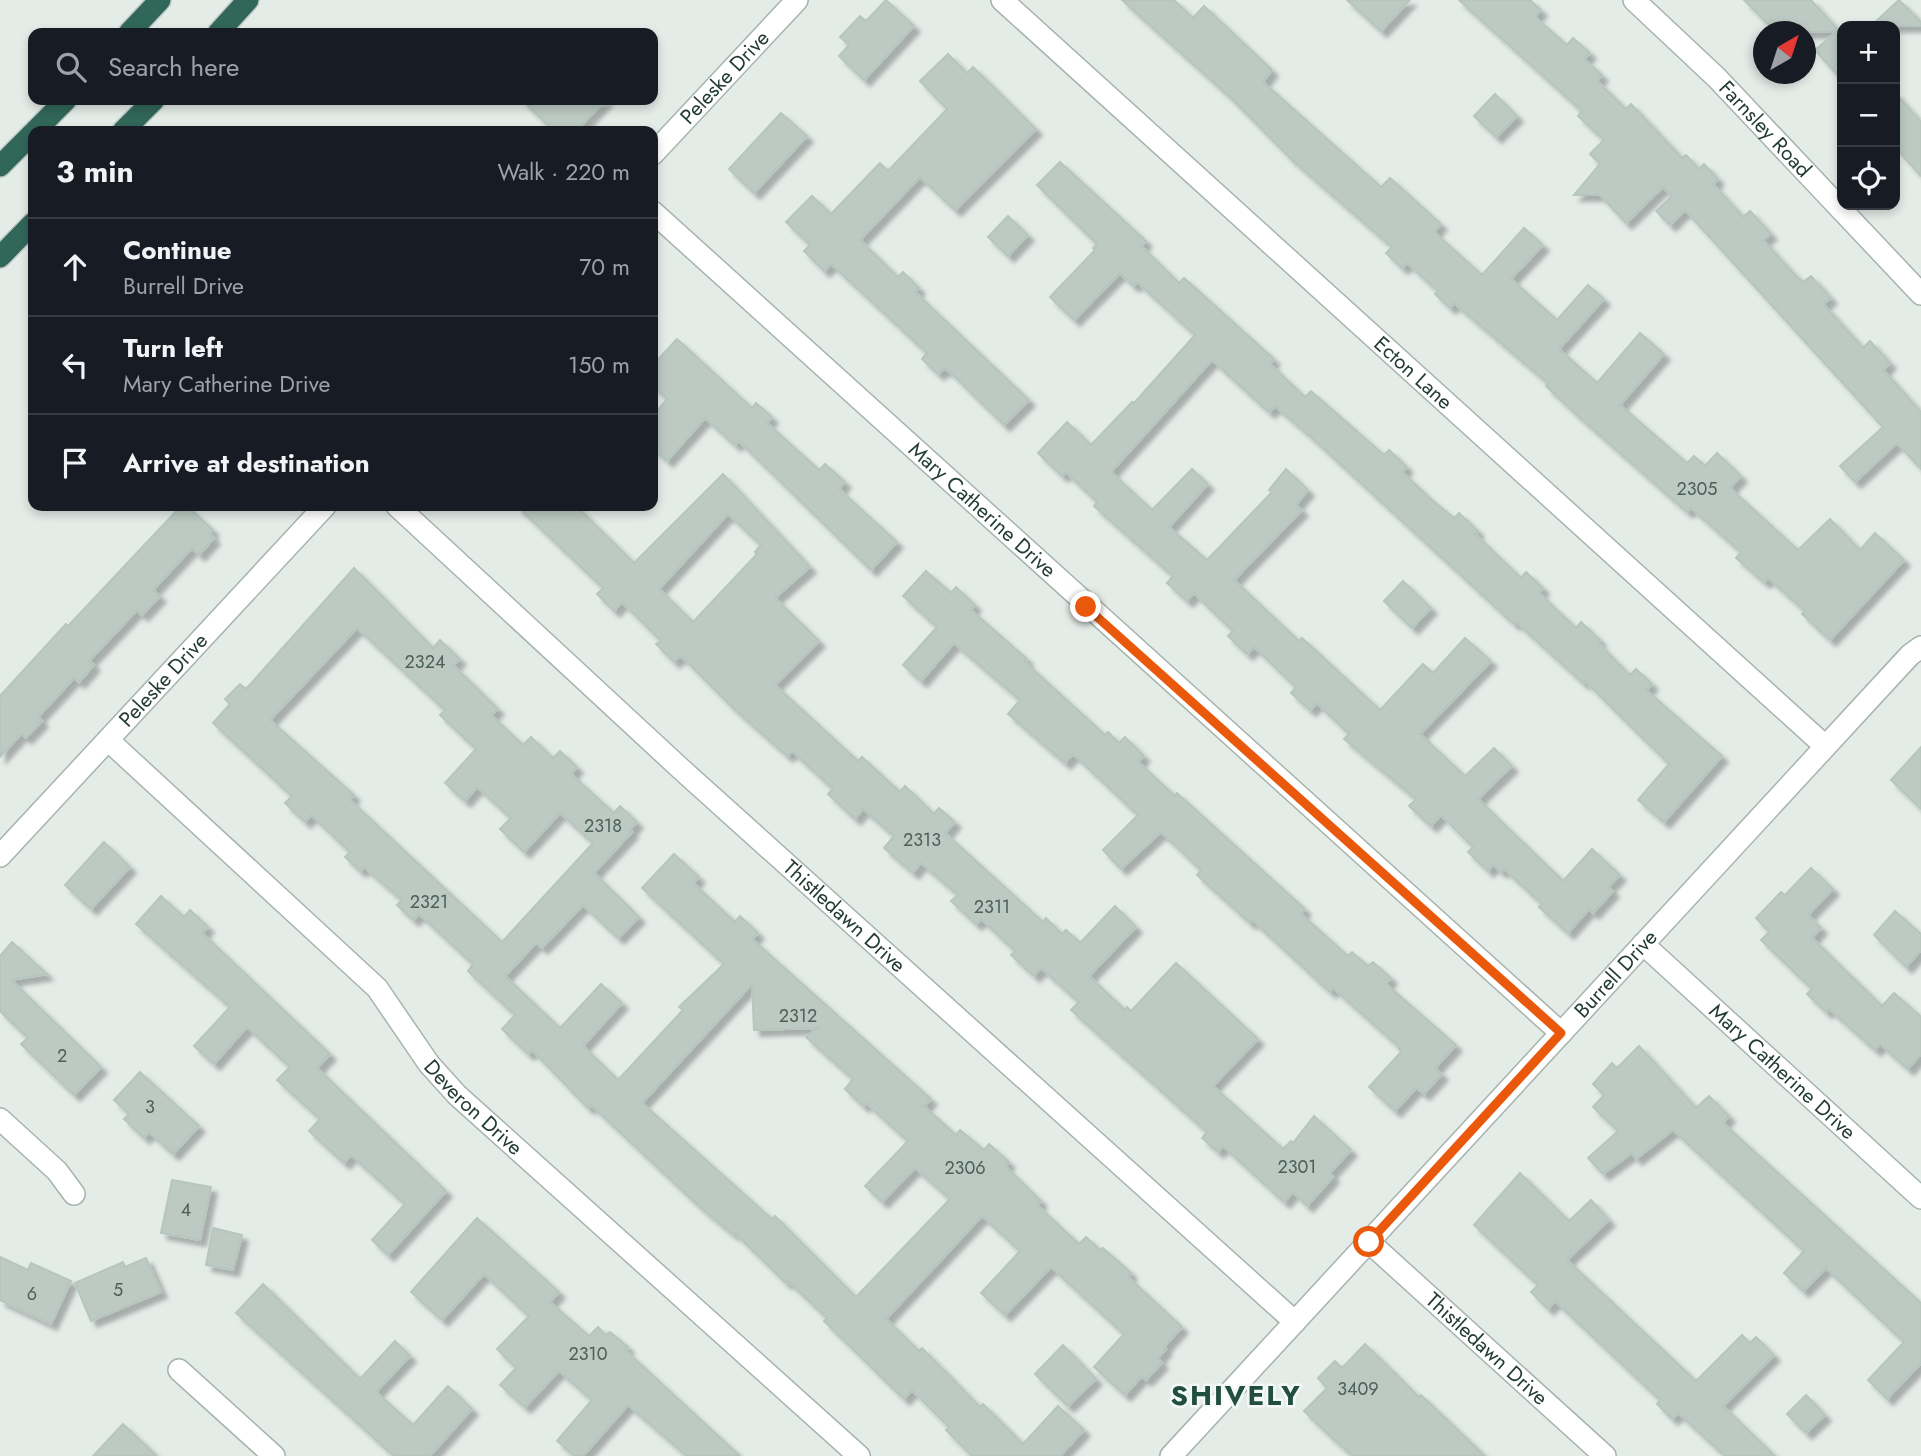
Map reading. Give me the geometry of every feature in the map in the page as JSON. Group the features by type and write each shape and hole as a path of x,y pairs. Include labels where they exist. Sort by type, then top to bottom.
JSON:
{"highway":[{"path":"134,28 160,0"},
{"path":"223,28 248,0"},
{"path":"40,126 61,105"},
{"path":"128,126 149,105"},
{"path":"0,166 28,138"},
{"path":"0,257 28,228"}],"street":[{"name":"Peleske Drive","path":"658,149 797,0"},
{"name":"Ecton Lane","path":"1002,0 1825,746"},
{"name":"Farnsley Road","path":"1634,0 1717,78 1921,294"},
{"name":"Mary Catherine Drive","path":"658,217 1561,1033"},
{"name":"Peleske Drive","path":"0,856 320,511"},
{"name":"Thistledawn Drive","path":"402,511 691,778 1295,1322"},
{"name":"Burrell Drive","path":"1171,1456 1825,746 1921,646"},
{"name":"Deveron Drive","path":"108,740 377,988 429,1064 457,1095 859,1456"},
{"name":"Mary Catherine Drive","path":"1643,944 1921,1198"},
{"path":"0,1119 57,1171 74,1194"},
{"name":"Thistledawn Drive","path":"1369,1242 1605,1456"},
{"path":"179,1370 274,1456"}],"building":[{"path":"886,0 914,26 864,80 839,56 849,45 840,37 860,16 866,21"},
{"path":"1122,0 1174,0 1193,18 1204,6 1272,70 1263,82 1381,187 1390,178 1441,224 1434,232 1482,275 1524,228 1543,245 1511,279 1557,320 1588,285 1604,299 1559,349 1597,383 1640,333 1664,354 1620,405 1687,463 1694,456 1705,466 1717,453 1741,476 1730,488 1798,550 1830,519 1860,550 1875,533 1904,560 1830,640 1802,614 1805,611 1768,578 1764,582 1736,558 1741,552 1691,508 1687,512 1578,416 1546,386 1548,383 1454,303 1450,308 1435,294 1438,291 1407,263 1402,268 1386,253 1392,247 1292,160 1231,98"},
{"path":"1347,0 1410,0 1381,31"},
{"path":"1459,0 1530,0 1541,10 1535,17 1567,45 1573,38 1590,53 1584,59 1602,75 1597,81 1626,109 1631,104 1682,158 1686,155 1699,169 1704,164 1718,179 1713,184 1743,217 1750,211 1771,234 1763,240 1793,273 1803,282 1811,276 1831,298 1823,304 1863,348 1870,341 1890,363 1883,370 1921,412 1921,469 1897,443 1855,482 1840,466 1883,427 1685,210 1670,225 1656,211 1672,196 1663,187 1626,223 1600,195 1574,195 1600,164 1590,154 1604,140 1578,116 1582,111"},
{"path":"1744,0 1811,0 1837,29 1837,74 1816,51 1836,32 1816,32 1816,21 1765,21"},
{"path":"1899,0 1921,22 1921,26 1900,26 1900,21 1876,21"},
{"path":"948,54 967,73 973,67 1036,129 955,210 920,177 860,240 898,277 903,272 919,288 915,292 1029,400 1004,425 949,371 943,369 938,374 922,359 927,353 831,264 824,271 804,251 810,245 786,222 812,196 831,214 880,163 888,171 947,109 920,81"},
{"path":"1495,94 1517,116 1496,137 1474,116"},
{"path":"1900,99 1921,122 1921,176 1900,153"},
{"path":"527,105 601,105 581,126 549,126"},
{"path":"781,113 807,136 754,193 729,169"},
{"path":"1060,162 1146,241 1141,246 1179,283 1184,278 1274,359 1270,364 1305,397 1311,391 1384,455 1389,450 1407,467 1402,472 1433,501 1454,518 1459,513 1478,531 1475,534 1521,578 1526,572 1543,588 1539,593 1576,628 1581,622 1630,675 1636,669 1652,684 1646,690 1722,756 1664,822 1638,800 1669,764 1585,681 1583,683 1516,622 1514,624 1311,437 1275,406 1269,412 1212,360 1111,472 1152,510 1192,469 1208,484 1169,527 1207,560 1272,492 1269,490 1286,469 1308,490 1296,505 1302,510 1234,580 1299,641 1302,638 1380,710 1423,664 1433,673 1465,638 1491,661 1420,734 1465,776 1494,748 1512,766 1478,799 1563,881 1592,849 1620,875 1608,887 1613,891 1593,913 1589,909 1568,933 1539,907 1542,904 1504,869 1501,872 1493,865 1488,871 1468,852 1473,847 1441,815 1431,826 1409,806 1416,799 1344,739 1349,734 1317,703 1310,710 1291,693 1296,687 1254,647 1247,654 1228,636 1233,631 1194,593 1187,601 1167,583 1173,576 1094,506 1097,502 1066,472 1062,476 1038,453 1067,422 1091,445 1132,402 1134,403 1195,335 1137,282 1133,286 1120,273 1074,320 1050,297 1095,250 1093,248 1097,244 1037,185"},
{"path":"1008,216 1028,235 1008,256 988,237"},
{"path":"677,339 752,408 756,403 772,417 767,423 819,470 825,464 845,482 839,489 897,542 871,570 739,441 735,445 705,418 667,461 658,453 658,410 667,399 658,391 658,360"},
{"path":"723,474 810,567 775,598 819,641 775,685 858,761 862,757 900,792 905,786 934,814 939,808 955,822 945,833 1043,922 1046,918 1062,934 1066,930 1080,943 1115,906 1136,927 1089,976 1125,1010 1127,1007 1131,1011 1176,963 1258,1039 1213,1086 1283,1149 1291,1141 1293,1143 1314,1116 1351,1150 1330,1173 1333,1177 1307,1206 1293,1192 1284,1202 1223,1146 1218,1152 1202,1138 1207,1132 1071,1010 1079,1002 1041,968 1034,976 1011,955 1015,951 981,919 976,924 951,901 958,895 921,863 913,873 884,848 894,836 863,809 855,819 828,794 833,789 792,751 787,756 683,658 678,657 674,662 656,644 661,641 622,602 614,611 597,594 603,588 522,511 581,511 634,563","holes":["728,514 761,545 755,552 757,554 693,622 659,589"]},
{"path":"176,511 192,511 213,530 209,533 214,538 199,555 192,548 153,590 160,596 142,615 137,610 89,661 94,665 79,682 74,678 38,717 42,721 26,738 21,734 0,757 0,696 66,624 68,626"},
{"path":"354,568 433,648 440,640 460,659 453,665 498,709 491,715 523,745 531,737 553,758 560,751 577,767 571,774 614,813 620,806 637,822 630,830 632,832 594,873 639,917 618,938 583,905 542,948 536,943 505,976 560,1028 601,984 622,1003 583,1046 618,1080 683,1010 679,1007 724,964 642,888 674,854 699,877 693,883 735,922 740,916 758,933 752,939 931,1099 924,1106 956,1135 960,1130 984,1150 989,1144 1009,1162 1005,1166 1041,1201 1037,1205 1079,1244 1086,1237 1131,1273 1128,1277 1182,1327 1164,1347 1166,1349 1158,1358 1162,1363 1146,1380 1142,1376 1125,1395 1094,1367 1124,1334 1051,1267 1005,1315 981,1293 1020,1251 982,1216 886,1319 919,1351 922,1348 980,1407 983,1404 1023,1444 1058,1406 1084,1430 1060,1456 972,1456 946,1430 949,1427 912,1390 904,1399 824,1321 827,1318 788,1281 786,1283 735,1233 702,1209 591,1105 588,1108 532,1050 528,1054 502,1029 515,1015 468,971 473,964 419,914 413,920 397,905 402,900 364,867 360,871 345,857 350,852 311,815 305,822 285,803 292,796 213,723 230,704 225,699 240,684 246,689","holes":["357,628 445,710 440,715 476,749 445,783 465,801 477,787 511,818 500,829 524,852 560,813 593,843 502,942 350,800 354,795 270,720","752,984 754,1030 818,1028 806,1037 853,1079 845,1089 863,1106 866,1103 908,1141 865,1186 882,1202 915,1168 950,1199 856,1297 775,1216 772,1219 642,1103"]},
{"path":"926,571 951,593 956,587 975,605 971,610 1027,659 1025,662 1105,735 1108,732 1119,743 1125,737 1144,756 1138,762 1175,796 1177,793 1305,909 1301,914 1348,956 1352,952 1368,966 1373,962 1391,978 1386,984 1456,1045 1435,1068 1442,1074 1424,1094 1416,1088 1395,1111 1369,1087 1401,1052 1397,1045 1333,988 1330,992 1252,920 1250,923 1197,875 1201,870 1161,832 1121,869 1103,850 1138,815 1073,754 1065,763 1008,714 1020,700 954,643 921,681 903,665 937,627 903,596"},
{"path":"1403,581 1431,608 1412,628 1384,601"},
{"path":"1921,747 1921,809 1891,780"},
{"path":"104,842 130,867 91,909 65,885"},
{"path":"1811,868 1833,889 1808,915 1821,928 1812,938 1882,1006 1894,993 1921,1017 1921,1054 1908,1069 1880,1044 1875,1050 1829,1009 1826,1012 1807,994 1812,989 1761,940 1769,932 1756,918 1781,892 1785,895"},
{"path":"161,896 184,917 190,910 208,927 202,933 330,1054 317,1068 446,1191 388,1255 372,1240 405,1204 351,1155 344,1163 309,1131 320,1119 277,1080 290,1067 247,1027 214,1064 194,1046 230,1007 136,924"},
{"path":"1895,911 1921,934 1921,950 1906,967 1874,935"},
{"path":"12,942 47,974 11,980 101,1067 74,1095 21,1044 28,1038 0,1011 0,956"},
{"path":"1639,1046 1696,1108 1709,1096 1729,1116 1723,1123 1921,1303 1921,1363 1887,1399 1868,1380 1904,1342 1826,1268 1803,1291 1784,1273 1804,1251 1673,1130 1636,1159 1632,1153 1603,1174 1588,1158 1618,1131 1593,1107 1604,1095 1593,1084 1612,1063 1617,1068"},
{"path":"140,1072 199,1126 173,1154 149,1132 144,1138 124,1119 129,1114 114,1100"},
{"path":"1520,1173 1569,1221 1591,1200 1609,1220 1567,1260 1696,1381 1742,1335 1750,1343 1756,1337 1774,1355 1723,1406 1775,1456 1725,1456 1678,1413 1672,1419 1657,1404 1660,1400 1555,1301 1548,1309 1531,1292 1538,1285 1474,1225"},
{"path":"172,1180 211,1187 200,1240 161,1233"},
{"path":"477,1218 559,1292 550,1302 589,1336 598,1327 606,1335 610,1332 628,1347 625,1350 740,1456 687,1456 628,1405 583,1456 575,1456 557,1441 592,1400 559,1371 525,1407 500,1385 516,1368 497,1349 529,1316 484,1274 442,1320 411,1292"},
{"path":"213,1228 242,1235 233,1270 206,1265"},
{"path":"0,1257 28,1270 31,1263 71,1281 51,1324 0,1300"},
{"path":"146,1258 161,1292 91,1321 75,1283 123,1262 125,1267"},
{"path":"263,1284 360,1379 395,1341 410,1356 376,1392 413,1425 448,1386 472,1409 430,1456 394,1456 236,1313"},
{"path":"1365,1344 1485,1456 1353,1456 1330,1436 1304,1411 1327,1388 1318,1378 1335,1361 1342,1368"},
{"path":"1063,1345 1096,1379 1068,1406 1035,1374"},
{"path":"1806,1395 1825,1415 1806,1433 1787,1414"},
{"path":"123,1424 157,1456 93,1456"}],"district":[{"name":"SHIVELY","path":"1236,1395"}],"route":[{"path":"1086,607 1561,1033 1369,1242"}]}
